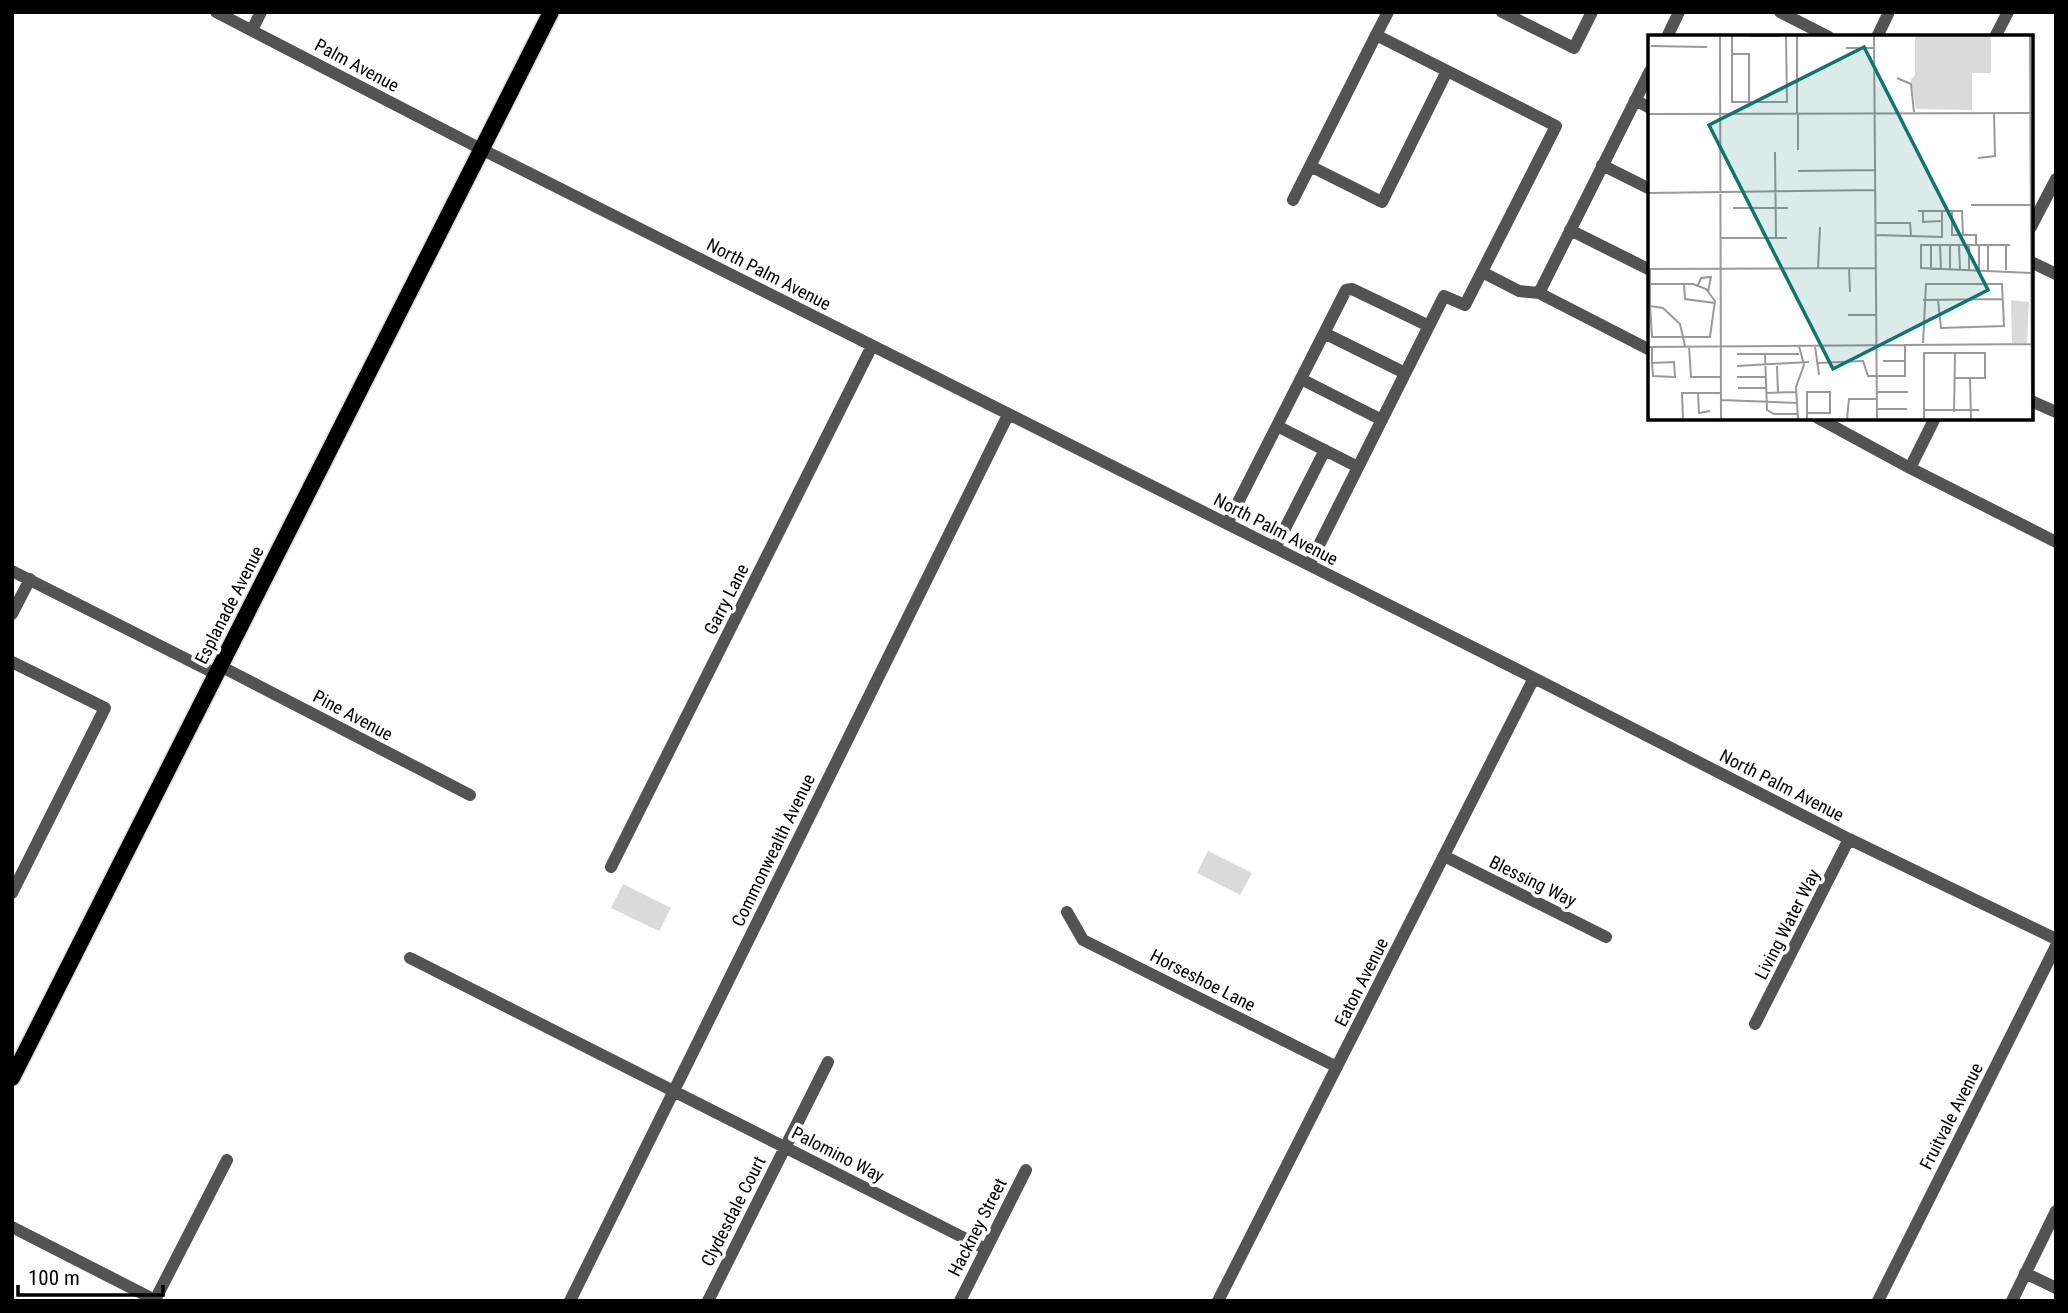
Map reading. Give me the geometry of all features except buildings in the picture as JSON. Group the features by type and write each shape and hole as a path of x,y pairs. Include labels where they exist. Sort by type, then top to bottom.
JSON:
{"main road":[{"name":"Esplanade Avenue","path":"12,1078 551,12"}],"street":[{"name":"Palm Avenue","path":"216,12 481,149"},
{"path":"252,30 261,12"},
{"path":"1293,200 1388,12"},
{"path":"1502,12 1574,48 1592,12"},
{"path":"1668,35 1679,12"},
{"path":"1780,12 1825,35"},
{"path":"1878,35 1889,12"},
{"path":"1996,35 2008,12"},
{"path":"1309,565 1444,296 1465,305 1556,126 1376,35"},
{"path":"1310,166 1382,202 1447,71"},
{"path":"1539,293 1648,75"},
{"path":"1635,100 1648,107"},
{"name":"North Palm Avenue","path":"481,149 1849,839 2056,939"},
{"path":"1602,165 1648,188"},
{"path":"2033,223 2056,179"},
{"path":"1570,230 1648,269"},
{"path":"2033,263 2056,274"},
{"path":"1482,272 1518,291 1539,293 1648,349"},
{"path":"1227,524 1346,290 1352,289 1429,326"},
{"path":"1324,333 1405,373"},
{"name":"Garry Lane","path":"611,867 872,346"},
{"path":"1301,379 1382,420"},
{"path":"2033,402 2056,412"},
{"name":"Commonwealth Avenue","path":"570,1301 1008,415"},
{"path":"1822,420 2056,542"},
{"path":"1910,468 1934,420"},
{"path":"1277,426 1359,467"},
{"path":"1275,548 1325,450"},
{"name":"Pine Avenue","path":"12,571 470,795"},
{"path":"12,614 30,579"},
{"path":"12,662 105,708 12,893"},
{"name":"Eaton Avenue","path":"1218,1301 1534,678"},
{"name":"Living Water Way","path":"1755,1024 1849,839"},
{"name":"Blessing Way","path":"1444,856 1606,937"},
{"name":"Horseshoe Lane","path":"1067,912 1083,940 1337,1067"},
{"name":"Fruitvale Avenue","path":"1878,1301 2056,946"},
{"name":"Palomino Way","path":"410,958 986,1249"},
{"name":"Clydesdale Court","path":"708,1301 828,1062"},
{"path":"12,1227 156,1300 227,1160"},
{"name":"Hackney Street","path":"960,1301 1026,1170"},
{"path":"2012,1301 2056,1211"},
{"path":"2025,1273 2056,1288"}],"shaded area":[{"path":"1208,851 1252,873 1240,895 1197,873"},
{"path":"623,884 671,908 659,931 611,908"}]}
